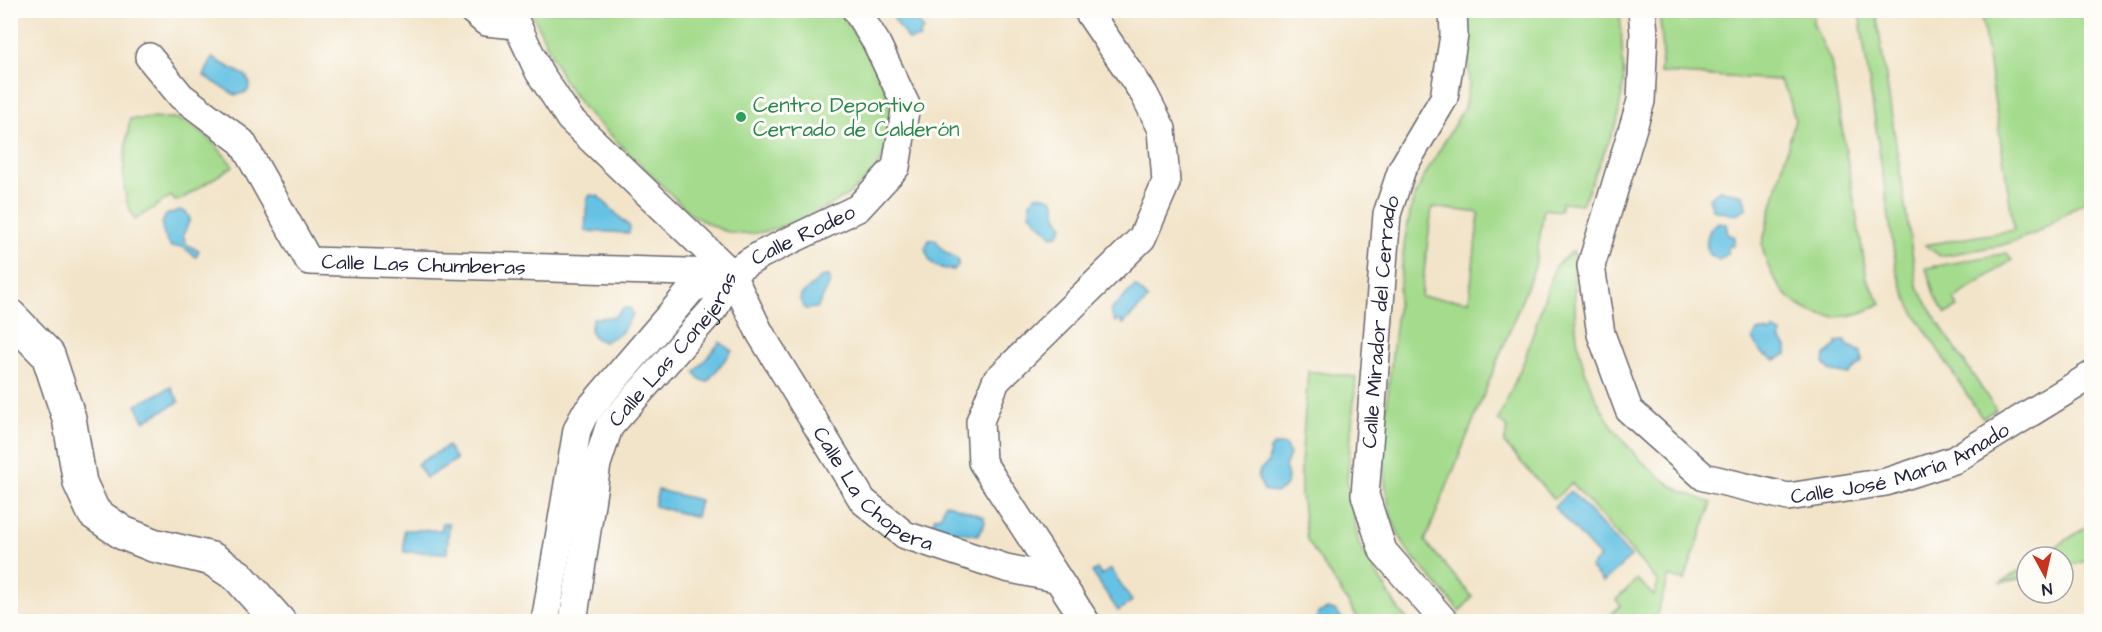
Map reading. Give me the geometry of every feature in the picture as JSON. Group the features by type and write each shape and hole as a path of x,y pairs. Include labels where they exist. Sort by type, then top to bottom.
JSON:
{"street":[{"path":"472,10 486,22 513,18"},
{"name":"Calle Rodeo","path":"513,18 539,72 570,119 731,273 762,254 858,208 896,167 906,105 876,42 856,10"},
{"path":"1086,621 1055,578 982,462 980,421 996,381 1142,238 1166,183 1162,129 1144,94 1087,10"},
{"name":"Calle Mirador del Cerrado","path":"1445,621 1383,551 1365,495 1387,214 1402,169 1444,98 1454,35 1453,10"},
{"name":"Calle José María Amado","path":"1641,10 1644,33 1641,101 1591,266 1601,334 1629,410 1704,477 1788,497 1886,482 1954,460 2091,375"},
{"name":"Calle Las Chumberas","path":"149,57 181,96 242,142 309,261 731,273"},
{"name":"Calle La Chopera","path":"731,273 760,333 863,501 905,535 1006,568 1055,578"},
{"name":"Calle Las Conejeras","path":"545,621 573,448 577,430 584,415 692,289 731,273"},
{"name":"Calle Las Conejeras","path":"573,621 597,464 609,428 715,307 731,273"},
{"path":"10,316 48,355 69,418 80,483 94,513 133,537 212,559 238,576 279,621"}],"green space":[{"name":"Centro Deportivo Cerrado de Calderón","path":"531,11 839,11 874,65 887,95 891,126 886,149 879,164 863,183 819,211 765,231 748,234 722,230 691,214 584,109 564,81"},
{"path":"1468,11 1620,11 1624,81 1617,122 1582,204 1562,202 1560,211 1544,209 1535,267 1425,541 1472,597 1460,611 1406,549 1391,517 1382,446 1405,238 1412,204 1422,180 1464,108 1469,87","holes":["1432,207 1479,213 1469,301 1421,297"]},
{"path":"1659,11 1814,11 1813,23 1831,62 1867,279 1881,303 1861,313 1841,317 1822,315 1805,309 1790,298 1777,283 1768,265 1762,244 1795,120 1788,94 1779,80 1660,73 1663,50"},
{"path":"1859,11 1876,11 1917,285 1934,316 1996,410 1982,418 1911,308 1897,273"},
{"path":"1981,11 2091,11 2091,197 2036,233 2003,245 1940,256 1925,245 2014,230"},
{"path":"175,118 194,127 208,138 233,166 180,200 175,201 171,196 135,220 129,208 124,184 124,158 130,119"},
{"path":"1574,250 1576,328 1580,352 1586,375 1607,418 1621,438 1655,473 1674,487 1712,503 1684,581 1669,576 1655,621 1604,621 1621,605 1616,600 1637,579 1654,596 1658,582 1572,483 1554,499 1504,443 1508,428 1498,420 1524,361 1555,266"},
{"path":"2007,253 2012,260 1954,299 1958,307 1946,314 1935,297 1926,268"},
{"path":"1308,371 1356,377 1347,481 1359,545 1400,612 1409,621 1360,621 1307,540 1301,495 1301,464"},
{"path":"2091,524 2091,559 2075,564 2075,545 2059,545"},
{"path":"2015,574 2015,580 2000,583"}],"water":[{"path":"889,11 912,11 924,30 920,33 920,38 908,40"},
{"path":"212,58 246,76 250,84 247,92 235,95 204,76"},
{"path":"1719,190 1743,195 1747,208 1735,215 1713,210 1709,198"},
{"path":"590,195 598,196 630,227 629,233 585,231 587,199"},
{"path":"1036,195 1054,200 1057,216 1063,226 1058,235 1052,236 1030,214 1030,202"},
{"path":"180,210 187,213 190,219 183,235 186,244 199,251 196,257 183,247 171,247 164,235 162,223 166,215"},
{"path":"1719,222 1726,224 1728,235 1734,236 1734,246 1729,246 1727,254 1719,260 1708,253 1707,244 1709,231"},
{"path":"935,239 945,252 958,259 958,266 954,270 938,267 929,259 925,248 929,240"},
{"path":"823,276 829,276 831,282 817,308 805,309 800,300 801,295"},
{"path":"1135,286 1148,299 1123,324 1120,320 1115,322 1110,311"},
{"path":"624,308 630,308 633,314 621,333 604,342 595,338 590,330 593,318 614,317"},
{"path":"1773,329 1782,334 1780,339 1787,347 1787,354 1775,360 1762,354 1753,339 1757,331 1770,333"},
{"path":"1845,340 1846,344 1861,352 1862,362 1849,374 1832,372 1824,364 1825,355 1837,345 1837,342"},
{"path":"720,342 732,351 707,382 699,379 695,372"},
{"path":"171,387 179,402 144,421 136,405"},
{"path":"1274,445 1285,445 1290,454 1285,467 1288,476 1287,483 1275,493 1264,490 1258,478 1260,470 1268,463 1270,449"},
{"path":"448,446 456,460 426,478 417,464"},
{"path":"658,490 700,500 696,517 654,506"},
{"path":"1571,491 1631,557 1603,582 1590,567 1600,557 1554,507"},
{"path":"945,503 984,517 985,523 978,535 958,532 933,523 935,517 941,516"},
{"path":"442,523 449,523 447,553 404,552 404,530 442,530"},
{"path":"1097,569 1101,575 1111,569 1132,601 1118,611 1092,572"},
{"path":"1327,609 1336,611 1344,621 1316,621 1318,613"}],"place":[{"name":"Centro Deportivo Cerrado de Calderón","path":"741,117"}]}
